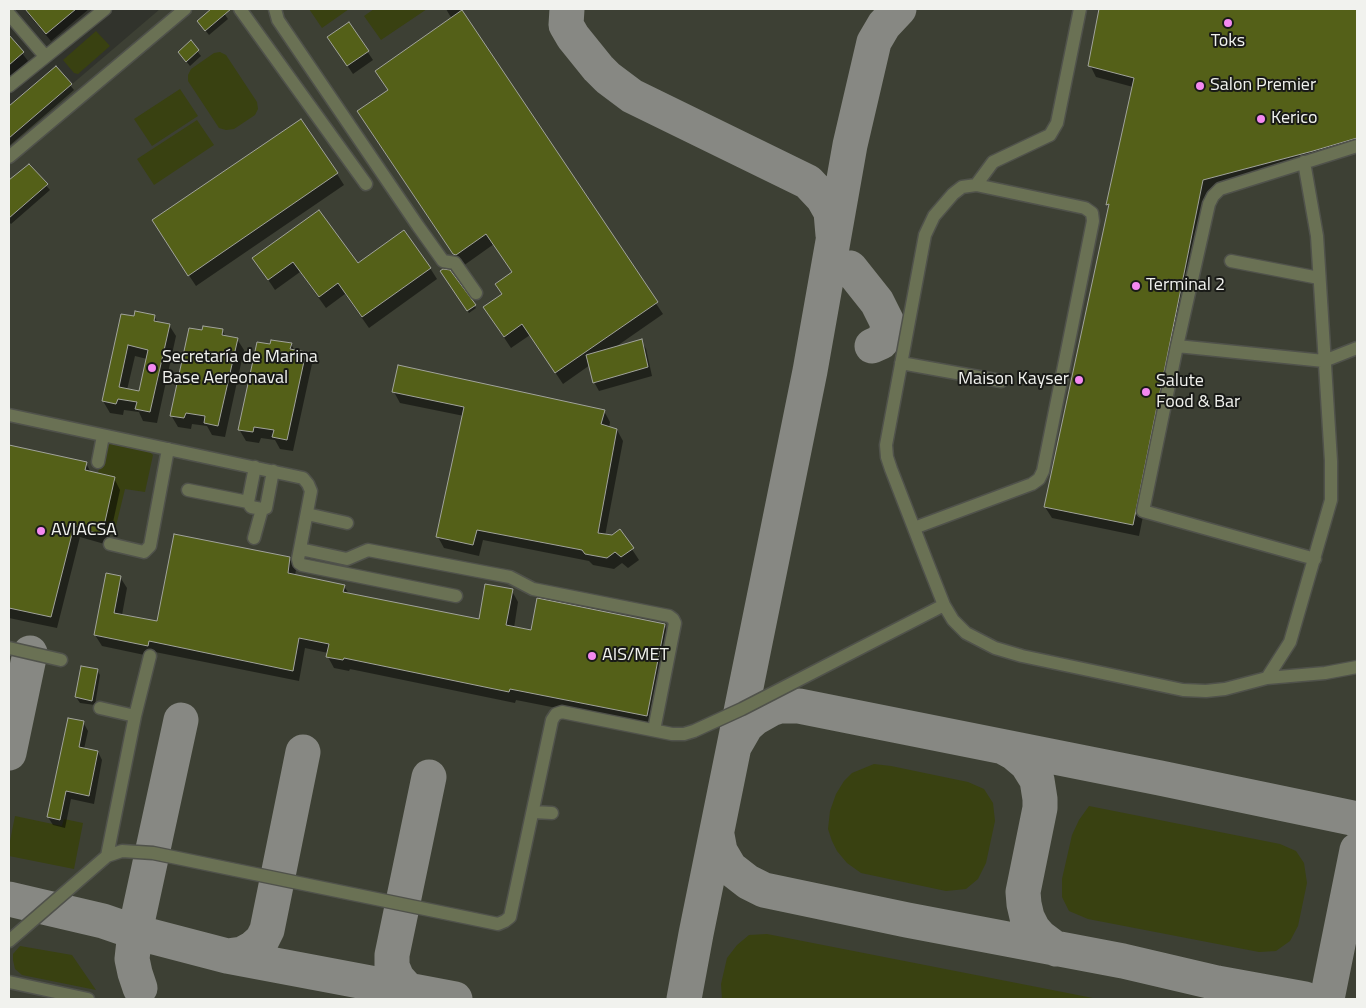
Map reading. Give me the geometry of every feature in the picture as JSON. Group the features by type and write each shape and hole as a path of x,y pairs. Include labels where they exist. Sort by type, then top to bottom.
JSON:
{"street":[{"path":"9,86 105,9"},
{"path":"9,157 185,9"},
{"path":"240,9 366,184"},
{"path":"275,9 278,20 423,233 443,261 455,263 476,293"},
{"path":"976,185 993,162 1050,135 1057,123 1080,9"},
{"path":"9,14 45,56"},
{"path":"1315,559 1143,511 1177,346 1212,196 1220,189 1357,146"},
{"path":"1267,678 1290,642 1331,500 1331,461 1316,236 1304,162"},
{"path":"914,528 1032,484 1039,479 1043,471 1093,221 1092,213 1085,208 976,185 962,187 952,194 934,216 925,235 886,445 887,457 914,528 944,605 953,620 966,633 995,648 1022,656 1183,690 1206,691 1225,689 1267,678 1325,673 1357,667"},
{"path":"1231,261 1319,278"},
{"path":"1177,346 1324,361 1357,348"},
{"path":"901,363 1001,382"},
{"path":"9,415 302,478 308,484 310,491 298,559 299,563 456,596"},
{"path":"98,462 103,436"},
{"path":"110,544 144,552 150,546 168,450"},
{"path":"254,467 248,502 251,507 262,510"},
{"path":"254,538 262,510 268,505 273,471"},
{"path":"188,490 248,502"},
{"path":"306,514 347,523"},
{"path":"300,549 347,560 368,550 510,577 533,589 669,616 675,623 654,730"},
{"path":"9,941 107,856 122,851 153,853 498,924 510,917 552,720 556,714 562,712 684,734 694,732 944,605"},
{"path":"9,648 61,660"},
{"path":"107,856 135,716 150,656"},
{"path":"100,708 135,716"},
{"path":"533,812 552,813"},
{"path":"9,982 88,999"}],"shaded area":[{"path":"160,9 1357,9 1357,999 9,999 9,138"}],"green space":[{"path":"309,9 349,9 322,28"},
{"path":"374,9 427,9 381,40 364,16"},
{"path":"96,31 110,46 78,74 74,73 63,60"},
{"path":"220,52 226,55 257,102 258,109 255,115 234,129 226,130 219,128 188,81 191,69 214,53"},
{"path":"180,89 198,116 152,146 134,119"},
{"path":"197,120 214,145 154,185 137,159"},
{"path":"109,442 144,447 153,455 145,492 125,489 115,530 104,528 115,477 98,473 104,449"},
{"path":"874,764 968,782 984,789 993,803 995,821 986,863 978,879 966,889 946,891 861,873 847,863 837,851 828,829 830,811 836,794 844,781 852,773"},
{"path":"1089,806 1280,844 1296,851 1304,863 1307,883 1298,926 1290,941 1276,951 1259,952 1088,919 1069,911 1062,897 1062,879 1072,835 1079,820"},
{"path":"15,816 62,826 64,819 83,823 74,869 9,856"},
{"path":"767,934 1098,999 722,999 721,984 727,958 737,945 749,935"},
{"path":"20,946 72,955 96,990 22,975 15,969 13,960 13,954"}],"building":[{"path":"25,9 76,9 46,34"},
{"path":"211,9 231,9 205,31 197,21"},
{"name":"Terminal 2","path":"1099,9 1357,9 1357,138 1203,180 1133,525 1044,507 1134,78 1088,66"},
{"path":"462,10 658,302 555,373 522,324 504,337 483,307 502,294 495,284 512,272 486,234 456,255 453,254 357,111 388,90 375,71"},
{"path":"349,22 369,51 347,66 327,37"},
{"path":"9,35 24,52 9,65"},
{"path":"191,40 199,50 186,62 178,52"},
{"path":"56,66 72,84 9,138 9,106"},
{"path":"301,119 338,173 188,276 152,220"},
{"path":"29,164 48,184 9,218 9,180"},
{"path":"319,210 358,263 404,230 431,268 362,317 338,283 319,297 293,262 268,280 252,258"},
{"path":"443,269 450,270 476,305 467,311 440,271"},
{"name":"Secretaría de Marina Base Aereonaval","path":"135,311 155,315 154,321 170,324 150,412 135,409 137,402 118,399 116,404 102,401 121,314 134,316","holes":["128,345 148,350 139,391 119,387"]},
{"path":"203,326 223,329 222,335 238,338 218,426 204,423 205,416 186,413 184,418 170,416 189,328 202,330"},
{"path":"642,339 648,367 593,383 586,355"},
{"path":"271,340 292,343 290,349 306,352 287,440 272,437 274,430 254,427 253,432 238,430 257,342 270,344"},
{"path":"398,365 605,410 601,424 617,429 598,533 612,535 620,529 634,548 621,557 615,552 607,558 585,554 582,550 477,530 473,545 436,537 464,407 392,392"},
{"name":"AVIACSA","path":"9,445 87,462 85,470 115,477 102,535 74,526 51,617 9,608"},
{"path":"174,534 290,557 288,573 345,585 343,592 479,619 485,584 513,589 506,625 531,630 537,598 665,624 647,716 510,689 509,692 344,658 343,660 326,657 329,644 299,638 293,671 149,641 148,646 94,635 106,573 121,576 114,613 157,621"},
{"path":"81,666 98,669 92,701 75,697"},
{"path":"68,718 84,721 79,747 98,751 89,796 66,791 60,820 47,817"}],"taxiway":[{"path":"567,9 566,25 573,37 608,78 632,96 808,182 823,198 831,212 833,235"},
{"path":"684,999 810,371 850,145 874,42 884,25 899,9"},
{"path":"850,268 877,302 888,324 886,335 881,342 872,346"},
{"path":"9,753 30,653"},
{"path":"735,745 746,726 755,718 780,706 799,706 1357,819"},
{"path":"140,988 132,959 135,932 181,720"},
{"path":"1003,747 1027,764 1037,780 1040,808 1023,892 1024,904 1027,917 1033,929 1056,949"},
{"path":"227,956 242,954 253,948 262,940 267,930 303,752"},
{"path":"416,993 406,988 397,978 392,966 392,955 429,777"},
{"path":"717,835 720,851 730,868 748,882 764,890 907,920 1123,961 1217,983 1305,999"},
{"path":"1327,999 1357,850"},
{"path":"9,899 103,921 135,932 227,956 455,999"}],"place":[{"name":"Toks","path":"1228,23"},
{"name":"Salon Premier","path":"1200,86"},
{"name":"Kerico","path":"1261,119"},
{"name":"Terminal 2","path":"1136,286"},
{"name":"Secretaría de Marina Base Aereonaval","path":"152,368"},
{"name":"Maison Kayser","path":"1079,380"},
{"name":"Salute Food & Bar","path":"1146,392"},
{"name":"AVIACSA","path":"41,531"},
{"name":"AIS/MET","path":"592,656"}]}
